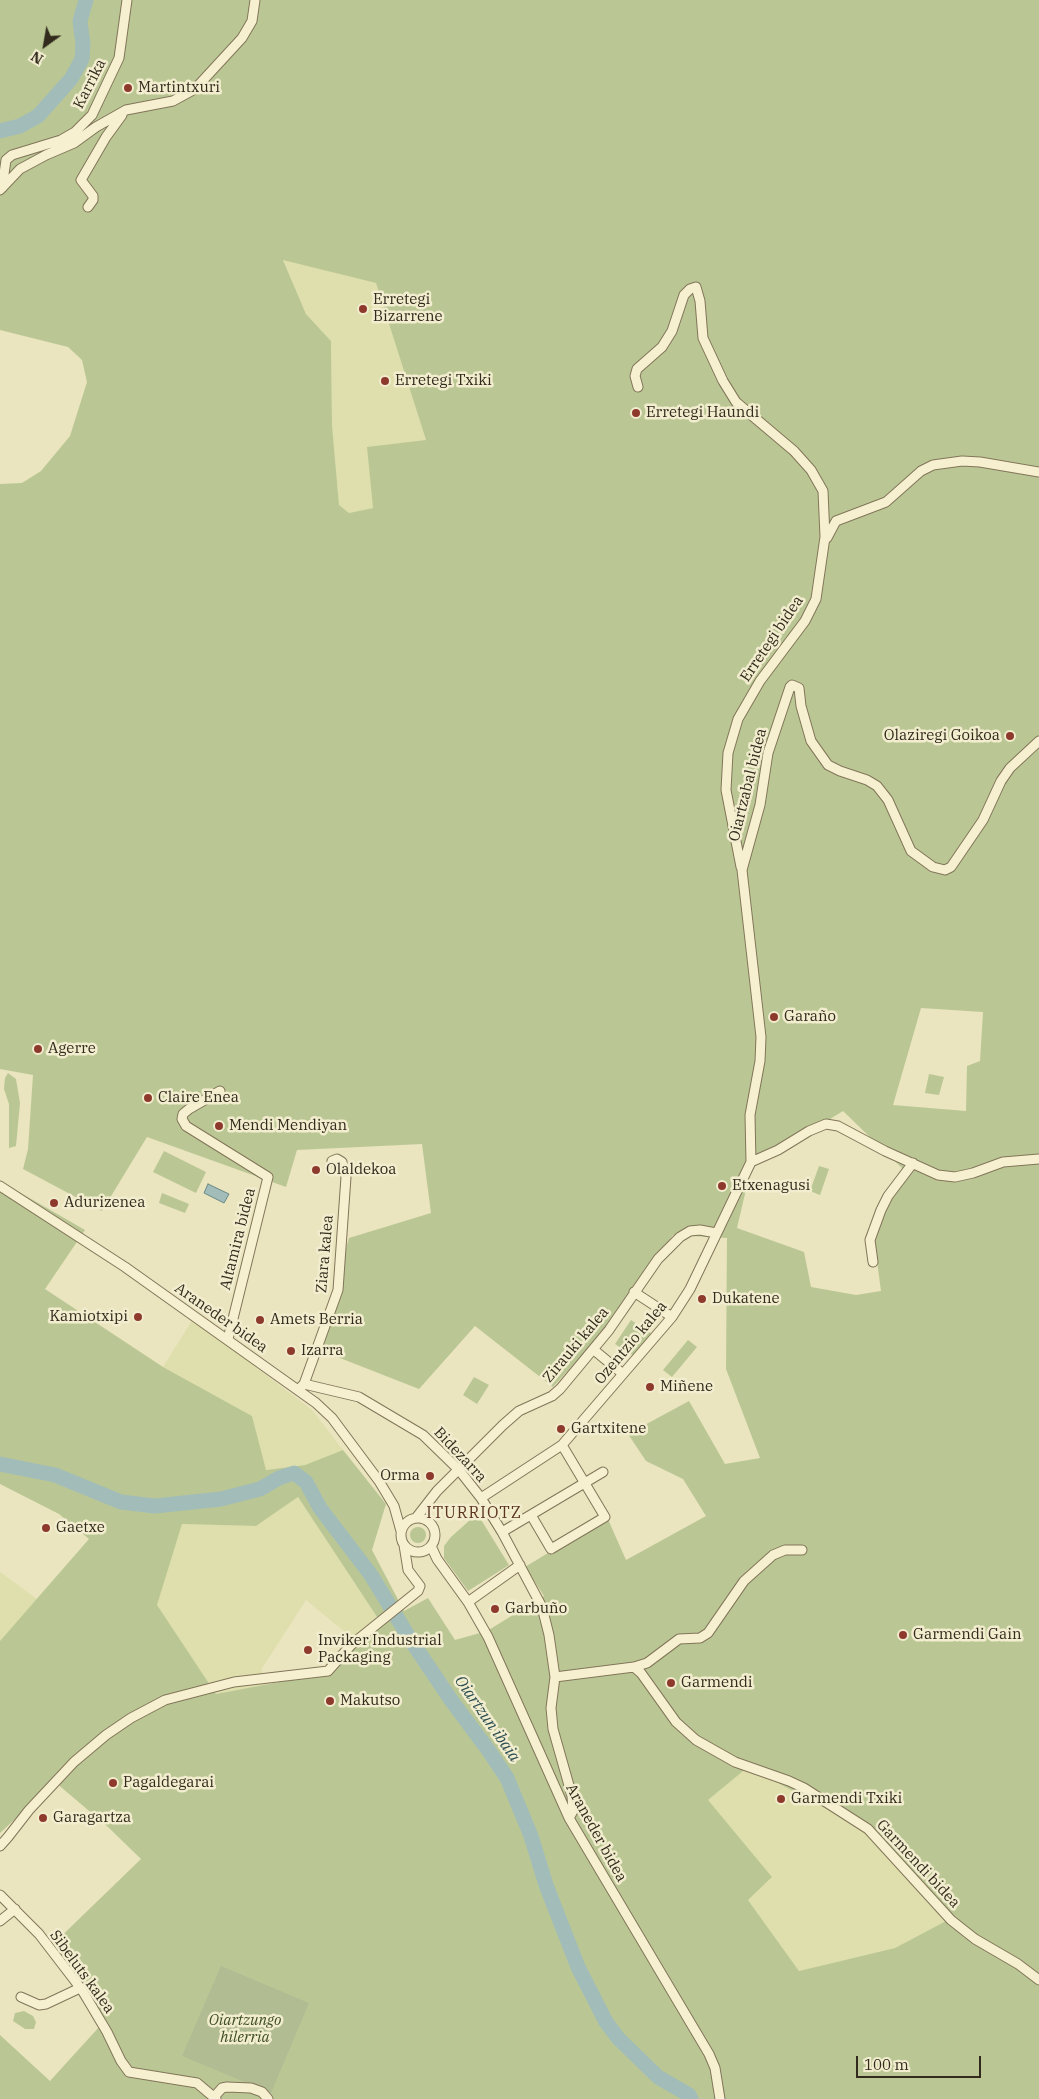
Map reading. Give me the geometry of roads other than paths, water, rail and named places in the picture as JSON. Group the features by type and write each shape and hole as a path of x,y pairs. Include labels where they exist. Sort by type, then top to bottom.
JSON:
{"street":[{"name":"Karrika","path":"1,189 6,160 12,155 61,140 75,132 92,115 119,58 127,0"},
{"path":"1,189 20,169 74,143 96,127 126,110 173,101 195,89 242,38 252,22 255,0"},
{"path":"88,208 93,200 93,196 81,180 113,126 126,110"},
{"name":"Erretegi bidea","path":"638,387 635,376 637,369 662,347 672,331 684,295 690,288 696,287 700,301 703,338 723,381 736,402 794,451 811,470 823,491 824,549 816,599 805,621 760,681 738,719 728,753 726,790 742,870"},
{"path":"824,549 832,526 836,521 886,502 920,471 933,465 980,462 1039,472"},
{"name":"Oiartzabal bidea","path":"751,1162 750,1115 760,1061 761,1037 742,870 760,805 768,753 790,687 792,685 799,688 801,706 811,741 828,765 860,777 877,786 888,800 911,851 933,867 945,870 951,867 983,820 1001,781 1010,768 1039,741"},
{"name":"Altamira bidea","path":"220,1091 189,1109 183,1114 182,1119 186,1126 268,1178 228,1339"},
{"path":"751,1162 826,1124 838,1126 885,1151 938,1175 955,1177 1003,1162 1039,1159"},
{"name":"Ziara kalea","path":"301,1386 338,1290 346,1177 342,1162 337,1159 332,1160"},
{"name":"Ozentzio kalea","path":"481,1498 562,1445 672,1317 690,1289 716,1233 735,1199 751,1162"},
{"path":"873,1262 870,1240 881,1210 902,1175 913,1163"},
{"name":"Araneder bidea","path":"0,1186 100,1250 228,1339 301,1386 332,1418 379,1480 394,1506 401,1531"},
{"name":"Zirauki kalea","path":"414,1519 458,1470 519,1411 552,1396 560,1389 594,1350 658,1259 680,1238 690,1231 700,1230 716,1233"},
{"path":"634,1292 672,1317"},
{"path":"594,1350 623,1374"},
{"name":"Bidezarra","path":"301,1386 359,1397 384,1410 423,1435 458,1470 481,1498 502,1532 542,1607 549,1635 555,1677 552,1691 552,1722 572,1796 573,1810 569,1818"},
{"path":"531,1515 551,1549 605,1517 562,1445"},
{"path":"502,1532 603,1472"},
{"path":"407,1564 418,1552 431,1546 434,1537 428,1516 429,1501"},
{"name":"Araneder bidea","path":"394,1506 414,1519"},
{"path":"0,1846 28,1810 88,1748 131,1718 161,1702 234,1682 328,1670 351,1645 418,1591 420,1586 408,1570 401,1531 406,1523 414,1519 423,1520 431,1525"},
{"path":"404,1545 418,1552"},
{"name":"Araneder bidea","path":"431,1546 437,1559 468,1602 495,1650 569,1818 709,2054 715,2068 720,2099"},
{"path":"555,1677 634,1667 647,1663 679,1639 700,1638 708,1633 744,1581 773,1555 785,1550 802,1550"},
{"name":"Araneder bidea","path":"418,1552 450,1577"},
{"path":"468,1602 520,1565"},
{"name":"Garmendi bidea","path":"634,1667 642,1672 681,1728 696,1740 735,1762 789,1780 868,1829 951,1920 975,1939 1006,1956 1039,1980"},
{"name":"Sibeluts kalea","path":"0,1895 39,1934 80,1988 100,2018 121,2061 129,2072 197,2083 215,2098 222,2088 227,2086 251,2088 262,2092 268,2099"},
{"path":"0,1921 15,1909"},
{"path":"21,1997 39,2005 46,2004 59,2000 80,1988"}],"water":[{"path":"208,1184 229,1194 224,1203 204,1193"}],"waterway":[{"path":"0,131 20,126 38,116 71,79 82,59 83,44 80,21 86,0"},
{"name":"Oiartzun ibaia","path":"0,1464 55,1475 121,1502 155,1506 221,1499 260,1489 279,1478 294,1473 306,1482 320,1508 371,1575 410,1639 507,1778 531,1836 546,1885 578,1967 606,2022 618,2038 658,2077 689,2095 691,2099"}],"place":[{"name":"Martintxuri","path":"128,88"},
{"name":"Erretegi Bizarrene","path":"363,309"},
{"name":"Erretegi Txiki","path":"385,381"},
{"name":"Erretegi Haundi","path":"636,413"},
{"name":"Olaziregi Goikoa","path":"1010,736"},
{"name":"Garaño","path":"774,1017"},
{"name":"Agerre","path":"38,1049"},
{"name":"Claire Enea","path":"148,1098"},
{"name":"Mendi Mendiyan","path":"219,1126"},
{"name":"Olaldekoa","path":"316,1170"},
{"name":"Etxenagusi","path":"722,1186"},
{"name":"Adurizenea","path":"54,1203"},
{"name":"Dukatene","path":"702,1299"},
{"name":"Kamiotxipi","path":"138,1317"},
{"name":"Amets Berria","path":"260,1320"},
{"name":"Izarra","path":"291,1351"},
{"name":"Miñene","path":"650,1387"},
{"name":"Gartxitene","path":"561,1429"},
{"name":"Orma","path":"430,1476"},
{"name":"Gaetxe","path":"46,1528"},
{"name":"Garbuño","path":"495,1609"},
{"name":"Garmendi Gain","path":"903,1635"},
{"name":"Inviker Industrial Packaging","path":"308,1650"},
{"name":"Garmendi","path":"671,1683"},
{"name":"Makutso","path":"330,1701"},
{"name":"Pagaldegarai","path":"113,1783"},
{"name":"Garmendi Txiki","path":"781,1799"},
{"name":"Garagartza","path":"43,1818"}],"district":[{"name":"ITURRIOTZ","path":"474,1513"}],"park label":[{"name":"Oiartzungo hilerria","path":"245,2030"}]}
